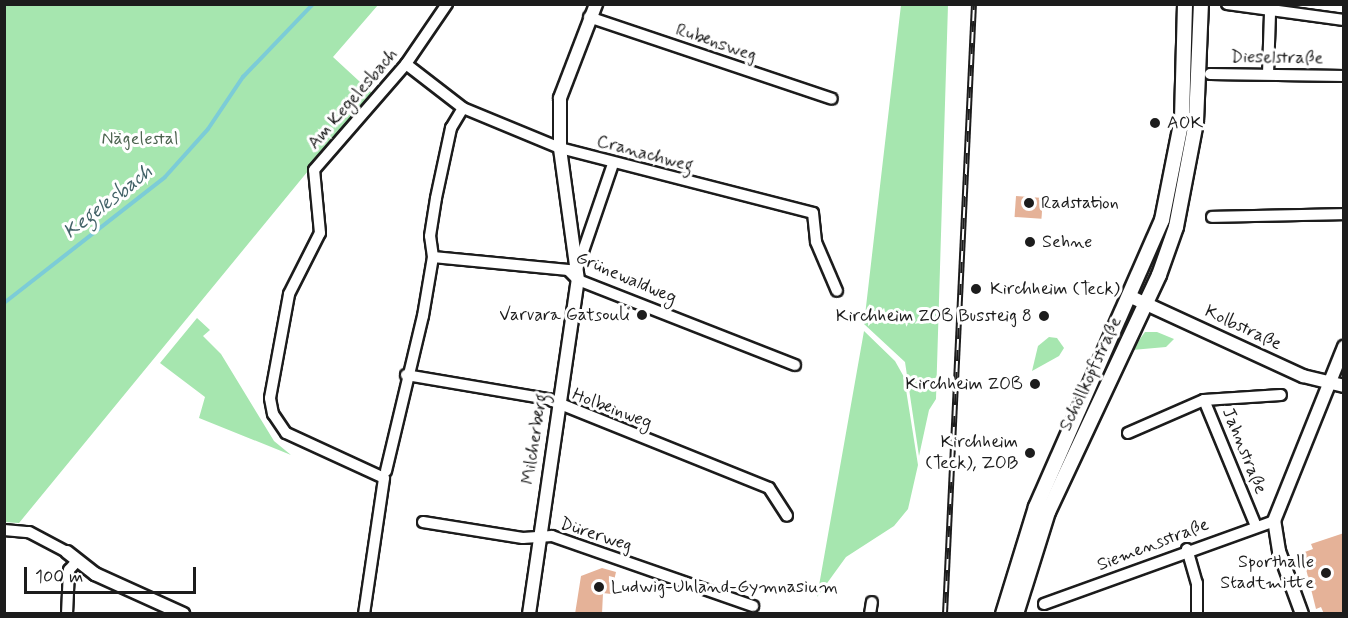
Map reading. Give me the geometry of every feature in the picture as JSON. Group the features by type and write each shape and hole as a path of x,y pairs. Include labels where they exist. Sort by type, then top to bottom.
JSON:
{"main road":[{"name":"Schöllkopfstraße","path":"1003,614 1036,507 1161,220 1176,161 1183,108 1185,4"},
{"name":"Schöllkopfstraße","path":"1016,614 1048,512 1146,303 1176,227 1189,165 1201,4"}],"street":[{"name":"Am Kegelesbach","path":"364,614 384,478 286,434 273,414 270,398 289,294 320,233 314,170 406,64 447,4"},
{"name":"Milcherberg","path":"577,275 560,148 560,98 596,4"},
{"path":"1227,4 1270,14 1344,20"},
{"path":"1268,74 1270,14"},
{"name":"Rubensweg","path":"590,17 832,99"},
{"name":"Cranachweg","path":"406,64 463,108 560,148 613,164 813,213 816,242 837,291"},
{"name":"Dieselstraße","path":"1210,74 1344,76"},
{"path":"386,471 434,257 430,236 436,198 452,128 463,108"},
{"name":"Milcherberg","path":"529,614 538,537 577,275 613,164"},
{"path":"1212,217 1344,214"},
{"name":"Grünewaldweg","path":"434,257 568,270 795,365"},
{"name":"Kolbstraße","path":"1129,296 1328,384 1344,386"},
{"path":"1302,614 1279,551 1274,520 1344,347"},
{"name":"Holbeinweg","path":"406,375 548,399 559,406 769,488 787,516"},
{"path":"1204,400 1281,395"},
{"name":"Jahnstraße","path":"1128,433 1204,400 1255,524"},
{"name":"Siemensstraße","path":"1044,604 1255,524 1274,520"},
{"name":"Dürerweg","path":"423,522 538,537 552,536 753,606"},
{"path":"4,530 29,532 67,552 137,596 183,614"},
{"path":"1188,549 1197,583 1197,614"},
{"path":"67,614 69,570 78,560"}],"green space":[{"name":"Nägelestal","path":"4,5 378,5 333,57 372,93 19,523 4,522"},
{"path":"901,5 948,5 936,399 929,410 919,456 905,362 864,324"},
{"path":"197,318 210,330 203,336 221,354 274,441 291,455 199,418 205,397 160,363"},
{"path":"864,331 895,361 904,377 918,465 908,509 894,526 846,557 817,597"},
{"path":"1145,332 1157,332 1174,339 1166,347 1132,350"},
{"path":"1049,337 1057,338 1064,348 1059,356 1032,371 1038,346"}],"building":[{"name":"Radstation","path":"1016,196 1043,198 1041,219 1015,217"},
{"name":"Sporthalle Stadtmitte","path":"1344,533 1344,614 1324,614 1321,607 1316,609 1302,553 1313,549 1311,544"},
{"path":"602,568 616,572 611,594 603,593 602,614 575,614 581,576"}],"waterway":[{"name":"Kegelesbach","path":"4,303 165,177 208,129 243,77 313,4"}],"railway":[{"path":"945,614 974,4"}],"place":[{"name":"AOK","path":"1155,123"},
{"name":"Radstation","path":"1029,203"},
{"name":"Sehne","path":"1030,242"},
{"name":"Kirchheim (Teck)","path":"976,289"},
{"name":"Varvara Gatsouli","path":"642,315"},
{"name":"Kirchheim ZOB Bussteig 8","path":"1044,316"},
{"name":"Kirchheim ZOB","path":"1035,384"},
{"name":"Kirchheim (Teck), ZOB","path":"1030,453"},
{"name":"Sporthalle Stadtmitte","path":"1326,573"},
{"name":"Ludwig-Uhland-Gymnasium","path":"599,587"}]}
